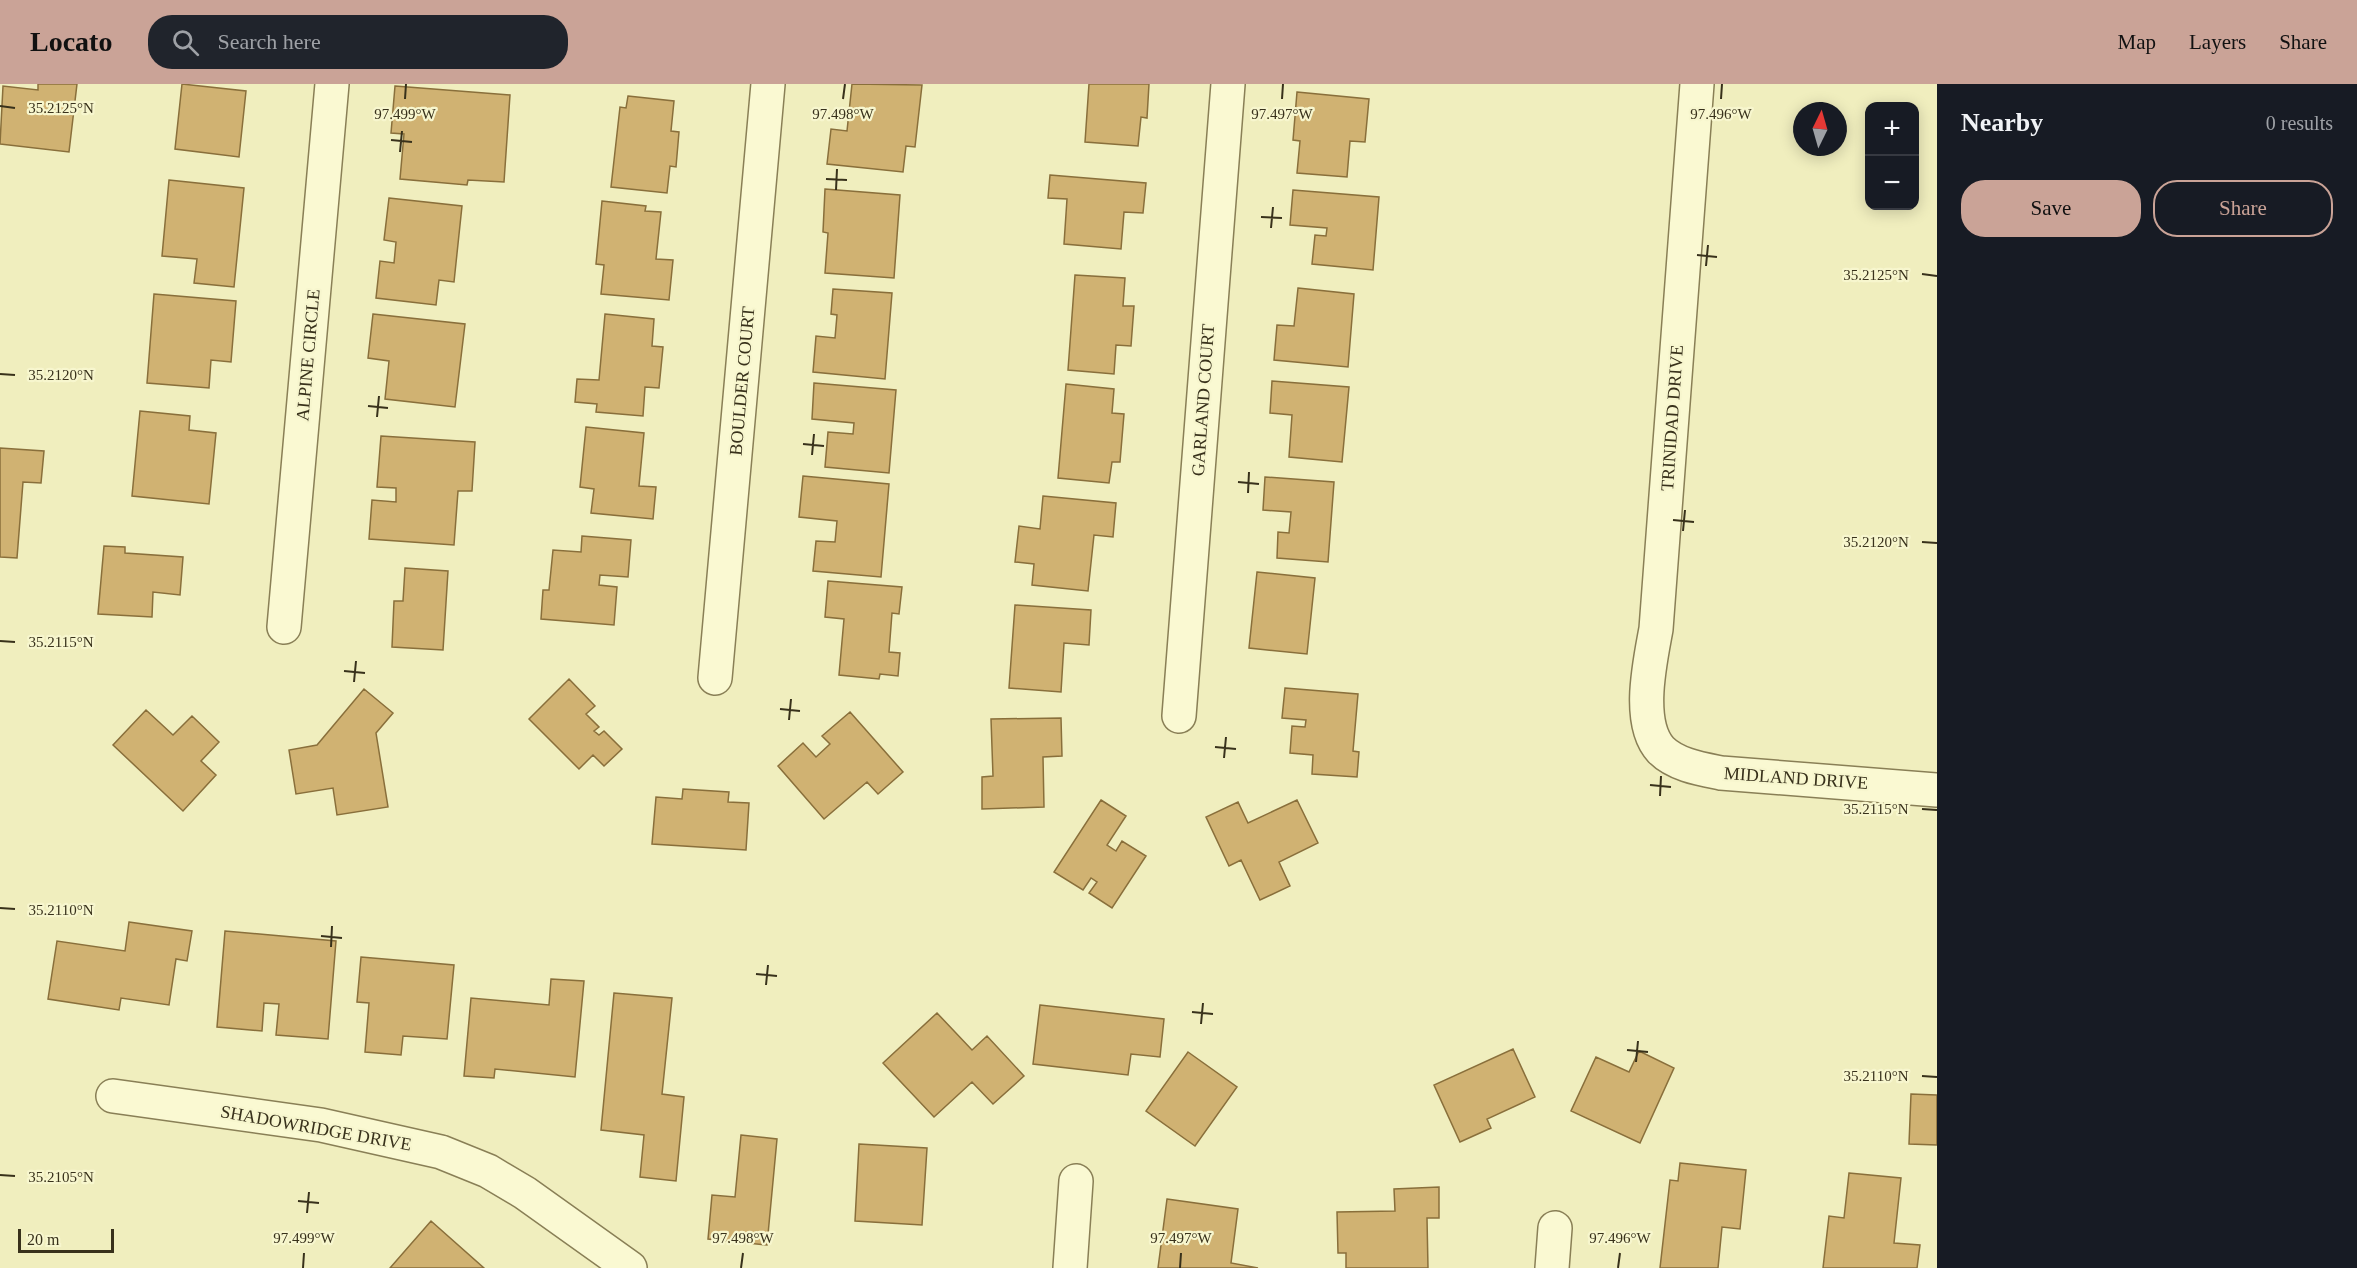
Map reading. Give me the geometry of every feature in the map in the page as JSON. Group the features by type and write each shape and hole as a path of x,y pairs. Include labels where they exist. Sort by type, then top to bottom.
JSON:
{"street":[{"name":"ALPINE CIRCLE","path":"284,627 332,84"},
{"name":"BOULDER COURT","path":"715,678 768,84"},
{"name":"GARLAND COURT","path":"1179,716 1228,84"},
{"name":"TRINIDAD DRIVE","path":"1660,749 1648,722 1647,700 1656,629 1696,84"},
{"name":"MIDLAND DRIVE","path":"1660,749 1672,758 1697,768 1721,773 1937,790"},
{"name":"SHADOWRIDGE DRIVE","path":"113,1096 321,1125 441,1152 488,1171 525,1193 630,1268"},
{"path":"1070,1268 1076,1181"},
{"path":"1552,1268 1555,1228"}],"building":[{"path":"38,84 77,84 69,152 0,144 3,86 38,90"},
{"path":"182,84 246,91 239,157 175,149"},
{"path":"852,84 922,85 915,147 906,146 903,172 827,164 831,129 847,131"},
{"path":"1089,84 1149,84 1147,118 1141,117 1138,146 1085,142"},
{"path":"395,86 510,95 504,182 468,180 467,185 400,179 404,134 391,133"},
{"path":"1297,92 1369,99 1365,142 1350,141 1347,177 1297,173 1300,141 1293,140"},
{"path":"628,96 674,101 671,131 679,132 676,167 670,166 667,193 611,187 620,107 626,108"},
{"path":"1050,175 1146,183 1143,213 1124,212 1121,249 1064,244 1067,199 1048,198"},
{"path":"169,180 244,188 234,287 194,283 197,259 162,256"},
{"path":"825,189 900,195 894,278 825,273 828,233 823,232"},
{"path":"1293,190 1379,197 1373,270 1312,264 1315,235 1326,236 1327,228 1290,225"},
{"path":"389,198 462,206 454,282 439,280 436,305 376,298 380,261 394,263 396,242 384,240"},
{"path":"602,201 646,206 645,211 661,212 656,259 673,260 669,300 601,294 604,265 596,264"},
{"path":"1075,275 1125,278 1123,306 1134,306 1131,346 1116,345 1114,374 1068,370"},
{"path":"1298,288 1354,294 1348,367 1274,360 1277,325 1294,326"},
{"path":"833,289 892,293 885,379 813,372 816,336 835,338 837,315 831,314"},
{"path":"154,294 236,301 231,362 211,360 209,388 147,383"},
{"path":"373,314 465,324 455,407 385,399 389,361 368,358"},
{"path":"605,314 654,319 652,346 663,347 659,388 645,387 643,416 596,412 597,404 575,402 577,379 599,380"},
{"path":"1272,381 1349,387 1342,462 1289,457 1292,415 1270,413"},
{"path":"814,383 896,390 889,473 825,467 828,432 853,434 854,423 812,419"},
{"path":"1066,384 1114,389 1112,413 1124,414 1120,462 1112,462 1109,483 1058,478"},
{"path":"140,411 190,416 189,430 216,433 209,504 132,496"},
{"path":"586,427 644,433 639,486 656,487 653,519 591,513 594,489 580,487"},
{"path":"381,436 475,442 472,491 458,491 454,545 369,539 372,500 396,502 396,488 377,487"},
{"path":"0,448 44,451 41,483 23,482 17,558 0,557"},
{"path":"803,476 889,484 881,577 813,571 816,541 835,542 837,521 799,517"},
{"path":"1265,477 1334,482 1328,562 1277,558 1278,532 1289,533 1291,512 1263,510"},
{"path":"1043,496 1116,503 1113,537 1094,535 1088,591 1032,585 1034,564 1015,562 1019,526 1040,529"},
{"path":"582,536 631,540 628,577 600,575 599,585 617,587 614,625 541,619 543,590 549,590 553,550 581,552"},
{"path":"104,546 125,547 125,553 183,557 180,595 153,592 152,617 98,614"},
{"path":"405,568 448,571 443,650 392,647 394,601 403,601"},
{"path":"1257,572 1315,578 1307,654 1249,648"},
{"path":"828,581 902,587 899,614 892,613 889,652 900,653 898,676 880,674 879,679 839,675 844,619 825,617"},
{"path":"1015,605 1091,610 1089,645 1064,643 1061,692 1009,688"},
{"path":"569,679 595,706 586,714 599,727 594,731 599,735 604,731 622,749 604,766 593,755 579,769 529,719"},
{"path":"1285,688 1358,694 1353,751 1359,752 1357,777 1312,774 1313,755 1290,753 1292,726 1305,727 1306,720 1282,718"},
{"path":"364,689 393,713 376,733 388,807 337,815 333,788 296,794 289,750 317,745"},
{"path":"146,710 173,735 192,716 219,742 201,761 216,775 183,811 113,745"},
{"path":"850,712 903,772 878,794 867,782 824,819 778,766 803,743 816,757 830,744 822,736"},
{"path":"1061,718 1062,756 1043,757 1044,807 982,809 982,777 993,776 991,719"},
{"path":"683,789 729,792 728,802 749,803 746,850 652,844 656,797 682,799"},
{"path":"1101,800 1126,816 1107,845 1116,851 1122,841 1146,856 1112,908 1089,893 1097,882 1091,878 1083,890 1054,872"},
{"path":"1297,800 1318,843 1279,862 1290,886 1260,900 1241,860 1229,866 1206,817 1238,802 1248,823"},
{"path":"129,922 192,931 187,961 176,959 169,1005 121,998 119,1010 48,999 57,941 125,951"},
{"path":"225,931 336,941 328,1039 276,1035 279,1004 264,1003 262,1031 217,1027"},
{"path":"361,957 454,965 447,1039 403,1036 401,1055 365,1052 369,1003 357,1002"},
{"path":"551,979 584,981 575,1077 495,1069 494,1078 464,1076 471,998 549,1005"},
{"path":"614,993 672,998 662,1094 684,1097 676,1181 640,1177 644,1135 601,1130"},
{"path":"1040,1005 1164,1019 1160,1057 1131,1054 1128,1075 1033,1064"},
{"path":"937,1013 972,1050 987,1036 1024,1076 993,1104 972,1082 934,1117 883,1063"},
{"path":"1513,1049 1535,1097 1487,1119 1491,1128 1460,1142 1434,1085"},
{"path":"1639,1051 1674,1068 1640,1143 1571,1111 1596,1057 1629,1072"},
{"path":"1188,1052 1237,1087 1195,1146 1146,1111"},
{"path":"1911,1094 1937,1095 1937,1145 1909,1144"},
{"path":"741,1135 777,1139 767,1245 708,1239 712,1195 735,1197"},
{"path":"859,1144 927,1148 922,1225 855,1221"},
{"path":"1680,1163 1746,1170 1740,1229 1722,1227 1718,1268 1660,1268 1670,1180 1678,1181"},
{"path":"1849,1173 1901,1178 1894,1243 1920,1245 1917,1268 1823,1268 1829,1216 1844,1218"},
{"path":"1439,1187 1439,1218 1427,1218 1428,1268 1346,1268 1346,1253 1338,1253 1337,1212 1395,1211 1394,1189"},
{"path":"1167,1199 1238,1209 1231,1263 1258,1268 1158,1268"},
{"path":"431,1221 484,1268 390,1268"}]}
